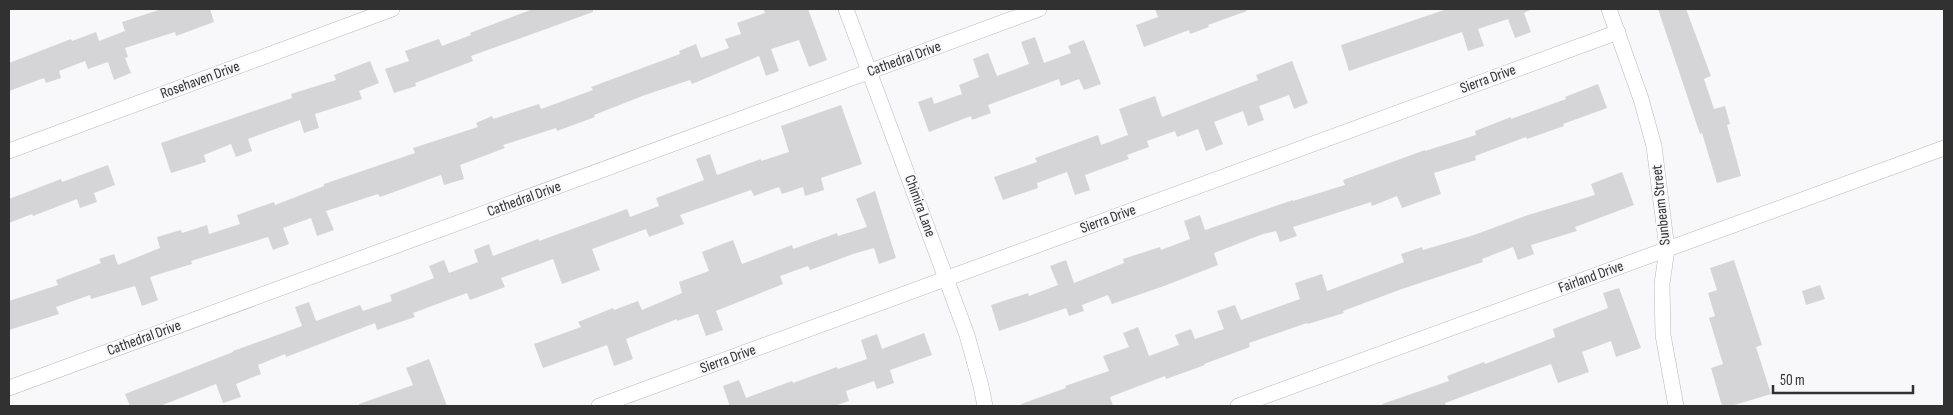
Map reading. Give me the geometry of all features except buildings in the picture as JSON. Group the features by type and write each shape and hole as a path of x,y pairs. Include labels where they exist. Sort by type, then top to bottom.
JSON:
{"street":[{"name":"Rosehaven Drive","path":"9,151 392,9"},
{"name":"Chimira Lane","path":"846,9 967,335 985,406"},
{"name":"Cathedral Drive","path":"9,388 1039,9"},
{"name":"Sunbeam Street","path":"1609,9 1641,99 1654,146 1667,249 1662,284 1663,335 1676,406"},
{"name":"Sierra Drive","path":"599,406 1618,32"},
{"name":"Fairland Drive","path":"1238,406 1944,148"}]}
